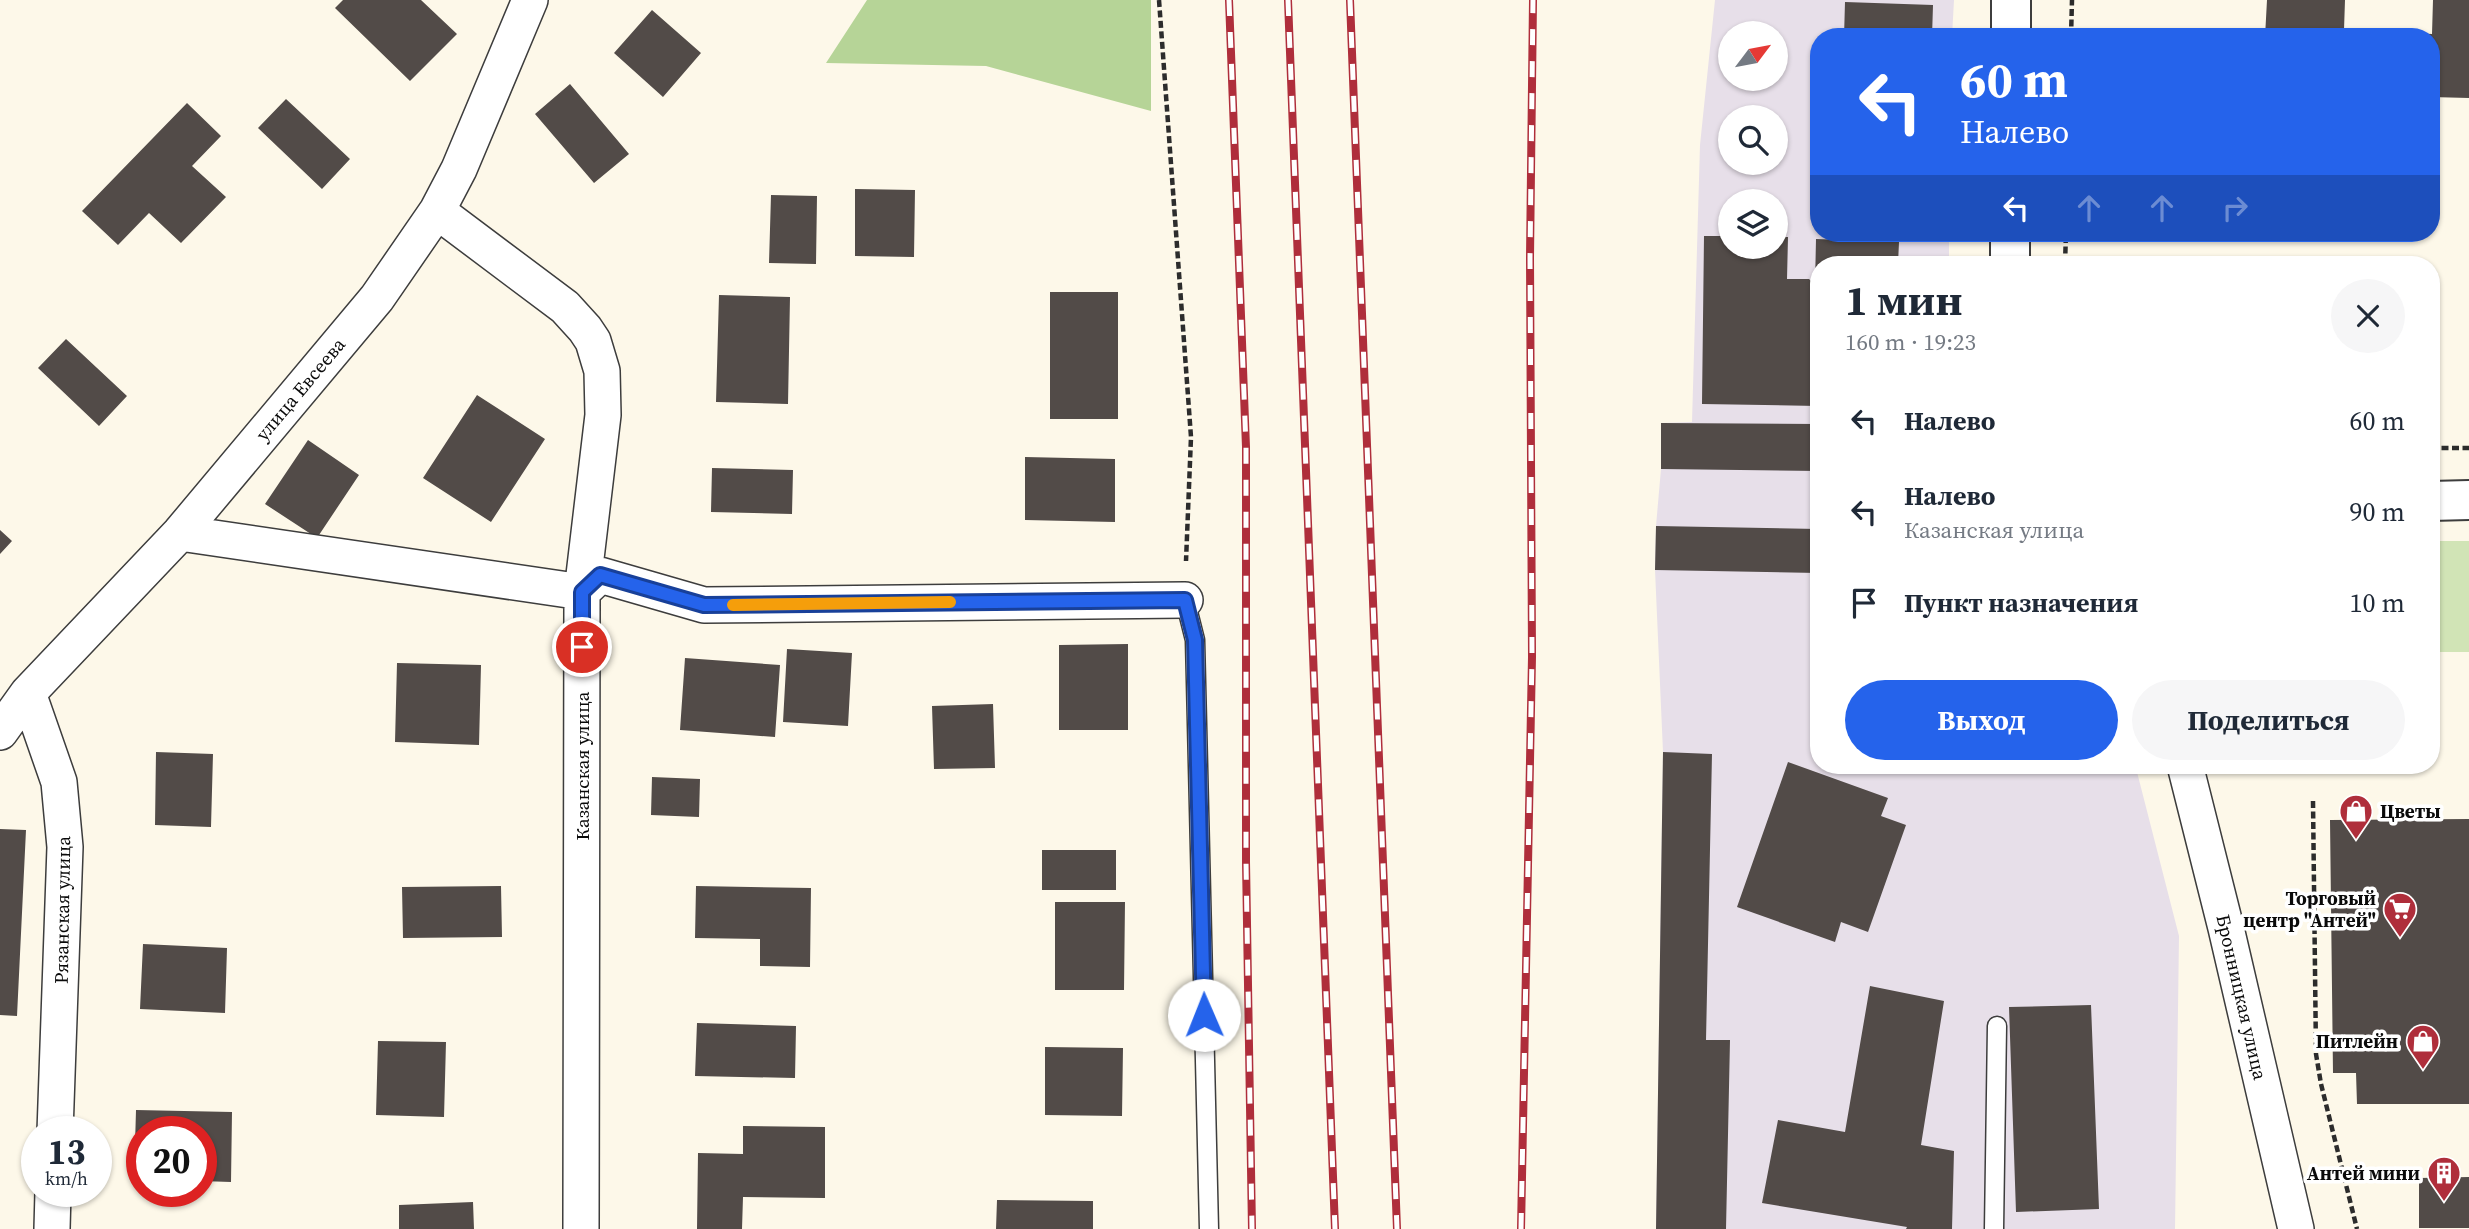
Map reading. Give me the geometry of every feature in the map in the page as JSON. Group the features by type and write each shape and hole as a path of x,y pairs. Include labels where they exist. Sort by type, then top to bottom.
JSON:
{"street":[{"name":"улица Евсеева","path":"0,732 28,694 180,533 377,298 437,211 459,170 530,0"},
{"path":"2011,0 2011,28"},
{"name":"Казанская улица","path":"437,211 565,307 593,341 601,371 603,415 582,592 581,1229"},
{"path":"2440,500 2469,500"},
{"path":"180,533 582,592 600,575 704,605 1185,600"},
{"name":"Рязанская улица","path":"28,694 60,782 65,847 56,1116"},
{"name":"Бронницкая улица","path":"2187,774 2296,1229"},
{"path":"52,1229 53,1207"}],"lane":[{"path":"1185,600 1195,640 1209,1229"},
{"path":"1994,1229 1997,1026"}],"path":[{"path":"1159,0 1191,437 1185,600"},
{"path":"2071,28 2072,0"},
{"path":"2440,448 2469,448"},
{"path":"2313,801 2316,1054 2357,1229"}],"shaded area":[{"path":"1715,0 1954,0 1952,28 1810,28 1810,242 1949,242 1949,256 1810,256 1810,774 2138,774 2179,936 2175,1229 1656,1229 1663,752 1655,570 1661,423 1692,422 1700,145"}],"green space":[{"path":"867,0 1151,0 1151,111 986,66 826,63"},
{"path":"2440,541 2469,541 2469,652 2440,652"}],"building":[{"path":"343,0 421,0 457,34 410,81 335,8"},
{"path":"2267,0 2345,0 2344,28 2265,28"},
{"path":"2433,0 2469,0 2469,98 2440,97 2440,28 2432,28"},
{"path":"1845,2 1933,5 1932,28 1844,28"},
{"path":"652,10 701,53 663,97 614,53"},
{"path":"570,84 629,154 594,183 535,114"},
{"path":"286,99 350,159 322,189 258,128"},
{"path":"187,103 221,136 192,166 226,197 181,243 149,213 118,245 82,211"},
{"path":"855,189 915,190 914,257 855,256"},
{"path":"771,195 817,196 816,264 769,263"},
{"path":"1704,236 1718,236 1718,259 1787,259 1787,279 1810,280 1810,406 1702,404"},
{"path":"1816,242 1899,242 1898,256 1816,256"},
{"path":"1050,292 1118,292 1118,419 1050,419"},
{"path":"719,295 790,297 788,404 716,402"},
{"path":"66,339 127,396 99,426 38,368"},
{"path":"477,395 545,439 491,522 423,478"},
{"path":"1661,423 1810,424 1810,471 1661,469"},
{"path":"308,440 359,475 317,538 265,504"},
{"path":"1025,457 1115,459 1115,522 1025,520"},
{"path":"712,468 793,470 792,514 711,512"},
{"path":"1656,526 1810,529 1810,573 1655,570"},
{"path":"0,530 12,541 0,554"},
{"path":"1128,644 1128,730 1059,730 1059,645"},
{"path":"787,649 852,653 848,726 783,722"},
{"path":"685,658 780,665 775,737 680,730"},
{"path":"397,663 481,665 479,745 395,742"},
{"path":"993,704 995,768 934,769 932,706"},
{"path":"156,752 213,754 211,827 155,825"},
{"path":"1663,752 1712,754 1706,1040 1730,1040 1726,1229 1656,1229"},
{"path":"1788,762 1810,770 1810,774 1821,774 1888,798 1881,816 1906,825 1868,932 1841,922 1835,942 1737,907"},
{"path":"652,777 700,779 699,817 651,815"},
{"name":"Торговый центр \"Антей\"","path":"2469,819 2469,1104 2357,1104 2356,1073 2333,1073 2330,820"},
{"path":"0,829 26,830 17,1016 0,1015"},
{"path":"1042,850 1116,850 1116,890 1042,890"},
{"path":"501,886 502,937 403,938 402,887"},
{"path":"696,886 811,888 810,967 760,966 760,939 695,938"},
{"path":"1055,902 1125,902 1124,990 1055,990"},
{"path":"143,944 227,948 225,1013 140,1009"},
{"path":"1870,986 1944,1001 1921,1145 1954,1151 1952,1229 1906,1229 1907,1227 1762,1203 1778,1120 1845,1132"},
{"path":"2091,1005 2099,1209 2016,1212 2009,1007"},
{"path":"697,1023 796,1026 795,1078 695,1076"},
{"path":"378,1041 446,1042 444,1117 376,1115"},
{"path":"1045,1047 1123,1048 1122,1116 1045,1115"},
{"path":"136,1110 232,1112 231,1182 217,1182 217,1116 136,1116"},
{"path":"743,1126 825,1127 825,1198 743,1197 742,1229 697,1229 698,1153 743,1154"},
{"name":"Антей мини","path":"2469,1177 2469,1228 2419,1228 2419,1178"},
{"path":"997,1200 1093,1201 1093,1229 996,1229"},
{"path":"473,1202 474,1229 399,1229 399,1205"}],"railway":[{"path":"1229,0 1246,447 1246,862 1252,1229"},
{"path":"1288,0 1335,1229"},
{"path":"1350,0 1397,1229"},
{"path":"1521,1229 1532,657 1530,258 1533,0"}],"slow traffic":[{"path":"733,605 950,602"}],"place":[{"name":"Цветы","path":"2356,841"},
{"name":"Торговый центр \"Антей\"","path":"2400,939"},
{"name":"Питлейн","path":"2423,1071"},
{"name":"Антей мини","path":"2444,1203"}],"route":[{"path":"582,647 582,592 600,575 704,605 1185,600 1195,640 1204,1015"}]}
